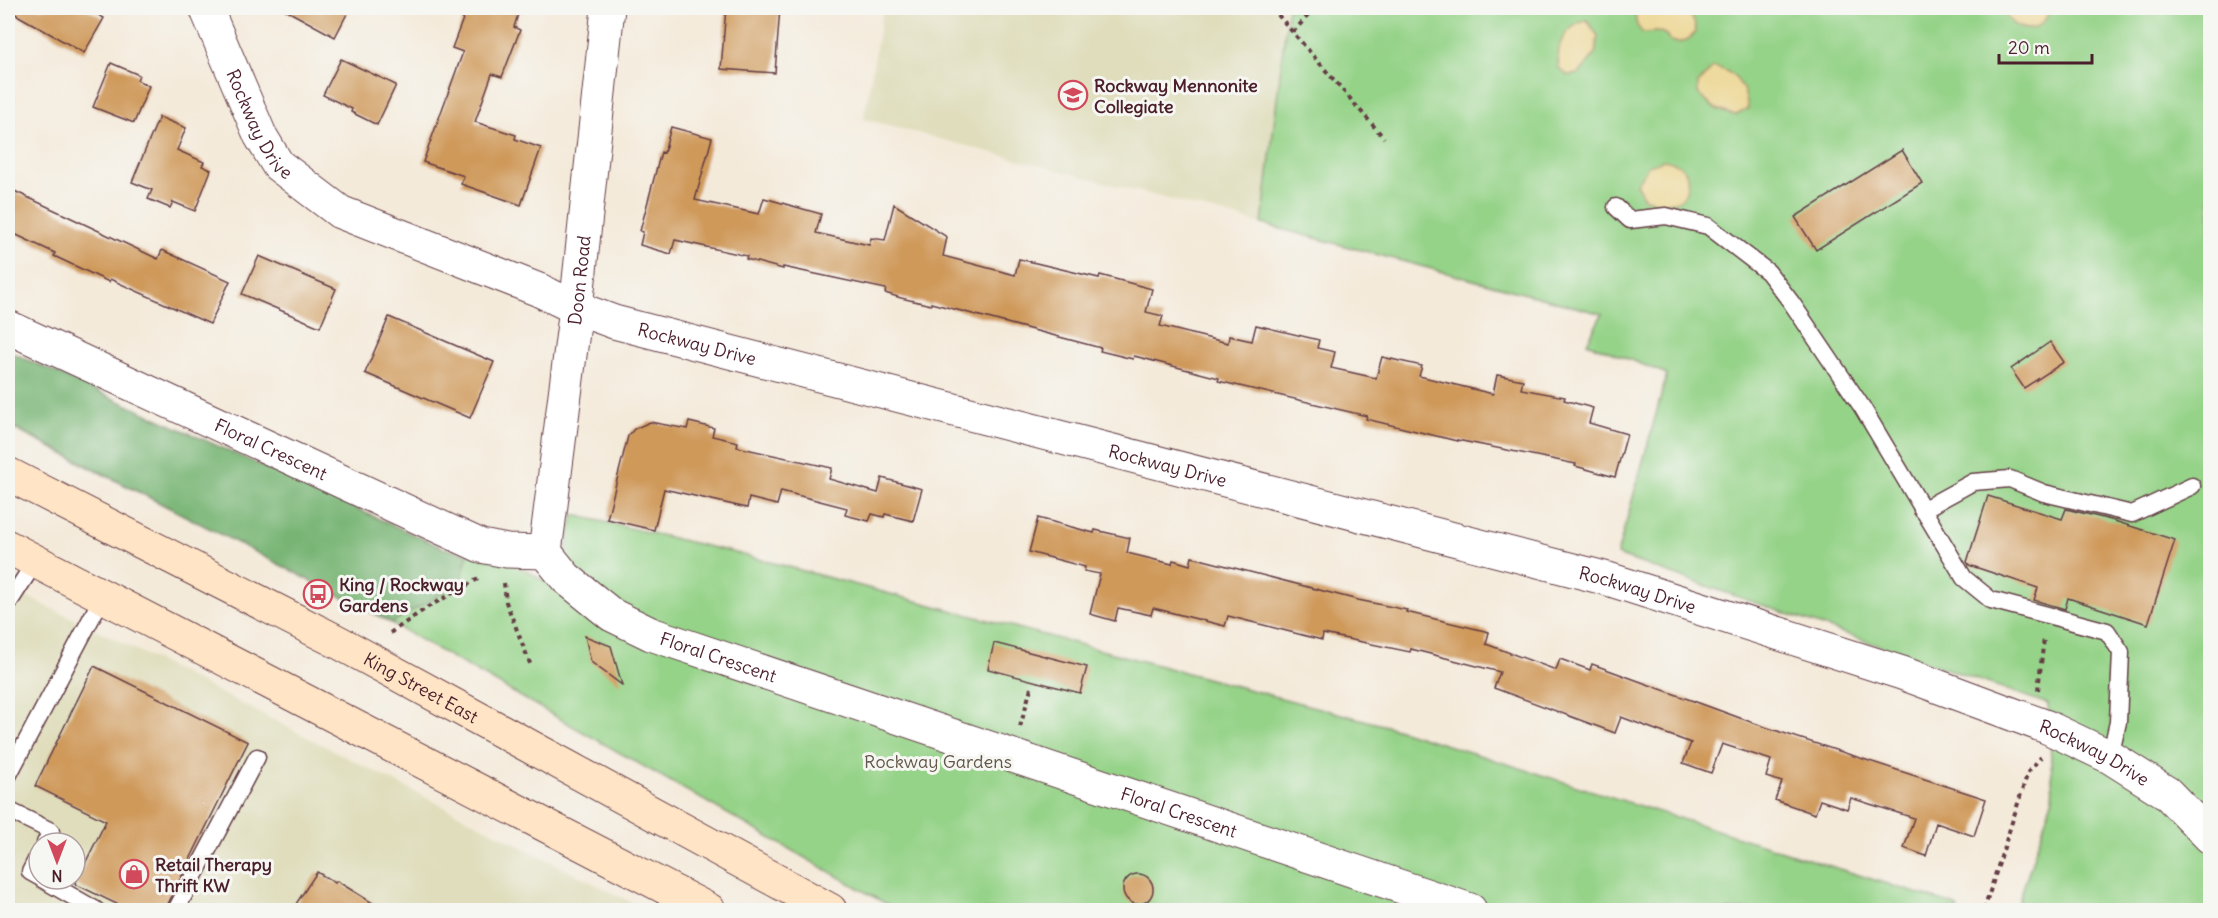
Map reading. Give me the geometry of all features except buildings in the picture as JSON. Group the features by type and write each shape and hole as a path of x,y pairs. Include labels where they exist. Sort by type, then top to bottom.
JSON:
{"main road":[{"name":"King Street East","path":"8,474 340,643 830,910"},
{"path":"21,554 709,910"}],"street":[{"name":"Rockway Drive","path":"206,8 260,135 278,165 340,213 539,290 576,308 614,322 1608,579 1902,673 2047,727 2110,757 2167,793 2211,837"},
{"name":"Doon Road","path":"545,552 576,308 608,8"},
{"name":"Floral Crescent","path":"8,327 481,546 507,551 545,552 566,578 612,615 651,634 1470,910"}],"lane":[{"path":"1616,207 1630,220 1666,216 1708,226 1768,272 1862,407 1964,578 1991,600 2107,631 2121,652 2118,722 2110,757"},
{"path":"1922,510 1973,482 2010,479 2044,493 2132,514 2192,486"},
{"path":"8,604 21,554"},
{"path":"8,776 103,596"},
{"path":"176,910 257,757"},
{"path":"8,810 51,831"},
{"path":"63,891 96,910"}],"path":[{"path":"1272,8 1384,138"},
{"path":"1293,32 1316,8"},
{"path":"503,573 506,602 531,666"},
{"path":"387,635 428,607 483,576"},
{"path":"1984,910 2028,772 2046,750 2047,727 2037,686 2047,615"}],"shaded area":[{"name":"Rockway Mennonite Collegiate","path":"883,8 1288,8 1262,224 864,119"},
{"path":"8,588 97,630 646,910 8,910"}],"green space":[{"path":"1288,8 2210,8 2210,910 2016,910 2053,797 2048,704 1617,555 1667,374 1587,343 1602,314 1262,224"},
{"name":"Rockway Gardens","path":"8,351 443,548 517,565 557,589 574,515 736,553 1390,727 1957,906 1959,910 897,910 345,597 8,426"},
{"path":"8,351 443,548 468,554 460,583 392,623 8,424"}],"sand":[{"path":"1669,7 1684,11 1694,22 1696,32 1681,42 1673,42 1662,33 1643,33 1637,26 1636,12 1643,8"},
{"path":"2004,8 2051,8 2043,22 2029,29 2013,23"},
{"path":"1587,20 1598,36 1595,54 1579,74 1567,75 1559,68 1560,45 1572,27"},
{"path":"1713,67 1727,72 1738,81 1745,94 1748,109 1736,115 1724,112 1710,105 1698,93 1698,84"},
{"path":"1663,160 1679,165 1687,175 1686,192 1674,202 1645,199 1636,184 1649,165"}],"place":[{"name":"Rockway Mennonite Collegiate","path":"1073,95"},
{"name":"King / Rockway Gardens","path":"318,594"},
{"name":"Retail Therapy Thrift KW","path":"134,874"}]}
